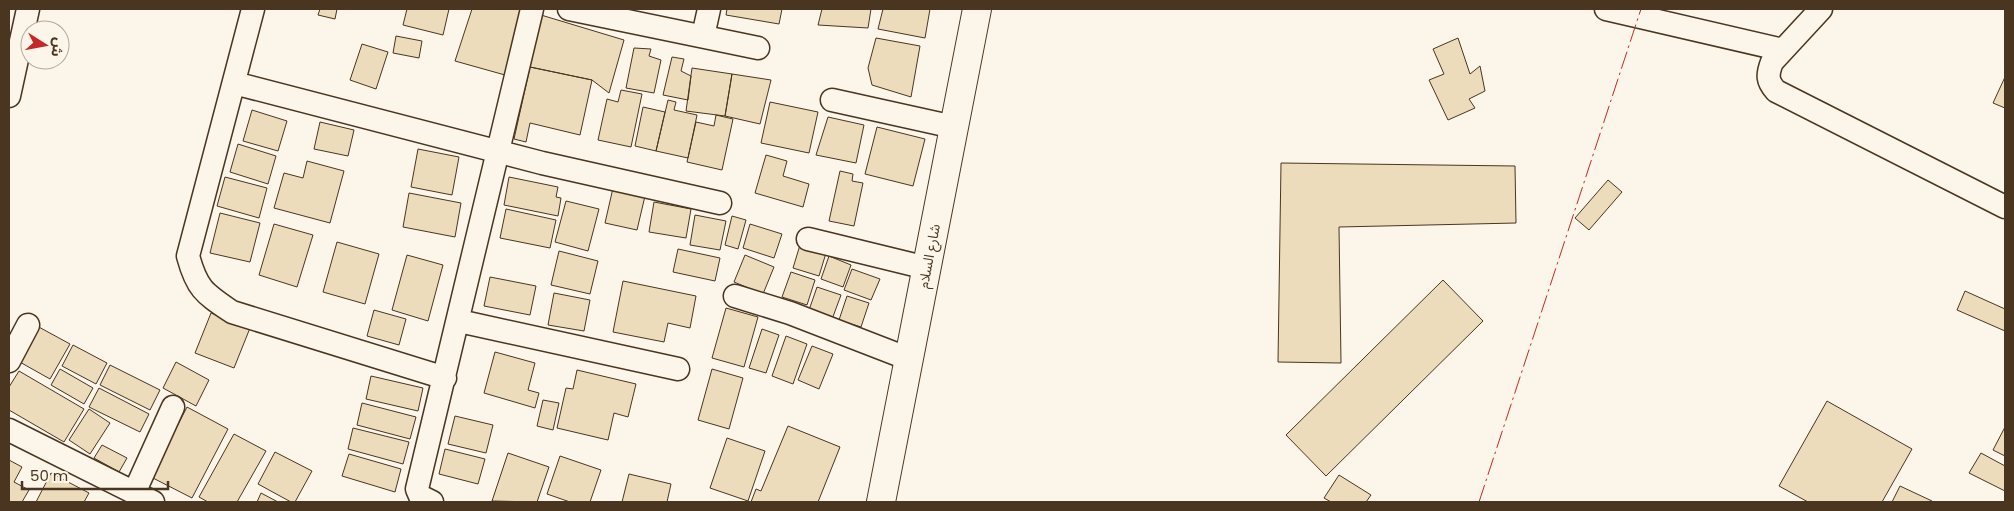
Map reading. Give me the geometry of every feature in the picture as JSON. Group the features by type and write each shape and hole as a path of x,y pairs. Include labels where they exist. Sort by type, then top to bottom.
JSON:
{"main road":[{"name":"شارع السلام","path":"881,502 977,9"}],"street":[{"path":"9,96 28,9"},
{"path":"254,9 188,256 194,278 206,294 232,312 445,378"},
{"path":"432,502 420,496 417,489 459,321 532,9"},
{"path":"569,9 758,48"},
{"path":"703,36 709,9"},
{"path":"1821,9 1772,62 1768,74 1769,82 1776,91 2005,207"},
{"path":"1621,10 1783,50"},
{"path":"234,83 580,172 720,203"},
{"path":"832,100 954,127"},
{"path":"808,239 927,268"},
{"path":"735,296 790,313 909,358"},
{"path":"459,321 678,369"},
{"path":"9,361 28,325"},
{"path":"9,430 143,498 173,407"}],"building":[{"path":"320,9 337,9 335,19 318,15"},
{"path":"407,9 449,9 443,35 403,25"},
{"path":"472,9 523,9 505,75 455,61"},
{"path":"727,9 782,9 779,24 726,15"},
{"path":"822,9 871,9 868,28 818,25"},
{"path":"883,9 930,9 925,38 878,29"},
{"path":"541,15 624,40 609,93 592,80 530,67"},
{"path":"396,36 422,41 419,58 393,53"},
{"path":"876,38 920,46 911,97 872,85 868,68"},
{"path":"1458,38 1470,74 1480,66 1485,91 1469,99 1475,108 1448,120 1429,80 1444,74 1433,49"},
{"path":"362,44 388,52 376,89 350,80"},
{"path":"634,48 651,49 649,56 661,60 654,93 626,88"},
{"path":"672,57 684,59 681,71 691,76 688,100 663,95"},
{"path":"530,67 592,80 580,135 530,123 526,142 514,139"},
{"path":"692,68 732,74 725,116 686,111"},
{"path":"732,74 771,80 760,124 725,116"},
{"path":"2005,77 2005,108 1993,103"},
{"path":"621,90 642,94 631,147 598,140 607,99 618,102"},
{"path":"668,100 676,102 674,110 697,115 688,158 656,151"},
{"path":"770,102 818,112 809,153 761,143"},
{"path":"643,107 665,112 656,151 635,146"},
{"path":"252,110 287,121 278,151 243,141"},
{"path":"716,115 733,119 722,170 687,162 696,122 714,126"},
{"path":"828,117 864,125 856,163 816,155"},
{"path":"320,122 354,130 348,156 314,149"},
{"path":"877,127 925,139 913,186 865,174"},
{"path":"238,144 276,156 268,184 230,172"},
{"path":"418,149 459,157 452,195 411,187"},
{"path":"766,155 787,161 783,176 809,184 803,207 755,193"},
{"path":"307,161 344,171 330,223 274,208 284,173 303,178"},
{"path":"1281,163 1515,166 1516,223 1339,227 1341,363 1278,362"},
{"path":"840,171 853,174 852,181 863,183 854,226 829,221"},
{"path":"225,177 267,188 259,218 217,206"},
{"path":"509,177 558,187 556,197 561,198 558,216 504,205"},
{"path":"1608,180 1622,192 1589,230 1575,218"},
{"path":"613,188 645,196 637,230 605,223"},
{"path":"409,193 461,203 455,237 403,227"},
{"path":"566,201 599,209 588,251 555,242"},
{"path":"654,202 691,209 686,238 649,232"},
{"path":"506,209 556,220 550,248 500,238"},
{"path":"220,213 260,223 250,262 210,253"},
{"path":"695,215 726,221 720,250 690,245"},
{"path":"732,216 746,220 738,249 725,245"},
{"path":"274,224 313,235 297,287 259,275"},
{"path":"750,224 782,234 774,258 743,248"},
{"path":"337,242 379,254 365,304 323,292"},
{"path":"800,245 826,253 819,276 793,268"},
{"path":"678,249 720,258 715,281 673,272"},
{"path":"559,251 598,261 590,294 551,285"},
{"path":"407,255 443,265 428,321 392,310"},
{"path":"745,255 774,267 763,294 734,282"},
{"path":"829,256 851,265 843,287 821,279"},
{"path":"852,269 880,279 871,300 844,290"},
{"path":"791,272 815,280 807,305 782,297"},
{"path":"490,277 536,286 530,315 484,306"},
{"path":"1443,280 1483,321 1326,476 1286,435"},
{"path":"623,281 696,296 690,328 668,323 664,342 613,332"},
{"path":"817,287 841,295 831,322 808,313"},
{"path":"1965,291 2005,309 2005,331 1957,310"},
{"path":"554,293 590,300 584,331 548,325"},
{"path":"847,296 869,303 861,327 839,320"},
{"path":"726,308 758,317 744,367 712,358"},
{"path":"374,310 406,319 399,345 367,336"},
{"path":"211,313 250,328 234,368 195,353"},
{"path":"37,326 70,344 50,379 18,361"},
{"path":"762,329 779,335 766,373 749,368"},
{"path":"786,336 807,344 793,384 772,376"},
{"path":"73,345 107,363 96,384 62,366"},
{"path":"812,346 833,354 819,389 798,380"},
{"path":"495,352 535,363 528,390 539,393 535,408 484,393"},
{"path":"176,362 209,380 196,406 163,388"},
{"path":"110,365 160,390 150,410 100,385"},
{"path":"60,369 93,388 84,404 51,385"},
{"path":"712,369 743,378 729,429 698,420"},
{"path":"577,370 636,384 628,417 614,413 608,440 557,428 566,388 573,389"},
{"path":"19,371 84,409 64,442 9,410 9,387"},
{"path":"371,376 423,388 418,411 366,399"},
{"path":"99,388 149,414 140,432 89,407"},
{"path":"543,400 559,403 553,430 537,426"},
{"path":"1827,401 1912,449 1882,502 1808,502 1779,486"},
{"path":"362,403 416,417 410,439 357,425"},
{"path":"187,407 228,429 192,498 151,477"},
{"path":"89,409 110,423 90,454 69,440"},
{"path":"455,416 493,425 486,453 448,444"},
{"path":"788,426 840,447 818,502 751,502 756,489 761,491"},
{"path":"2005,427 2005,456 1993,450"},
{"path":"353,428 409,442 403,464 348,449"},
{"path":"234,434 266,451 237,502 208,502 199,497"},
{"path":"727,438 765,451 748,501 710,488"},
{"path":"102,445 127,458 119,472 94,458"},
{"path":"445,449 485,459 478,484 439,474"},
{"path":"275,452 312,471 295,502 291,502 258,484"},
{"path":"508,453 549,467 537,502 492,501"},
{"path":"1981,453 2005,466 2005,491 1969,473"},
{"path":"349,454 401,469 395,492 342,476"},
{"path":"560,456 601,470 590,502 570,502 547,494"},
{"path":"9,460 22,467 14,482 29,490 22,502 9,502"},
{"path":"51,473 89,493 84,502 36,502"},
{"path":"629,474 671,484 667,502 622,502"},
{"path":"1339,475 1371,495 1366,502 1331,502 1324,498"},
{"path":"1900,486 1932,501 1892,502"},
{"path":"261,493 278,502 257,502"}],"power":[{"path":"1479,502 1641,9"}]}
